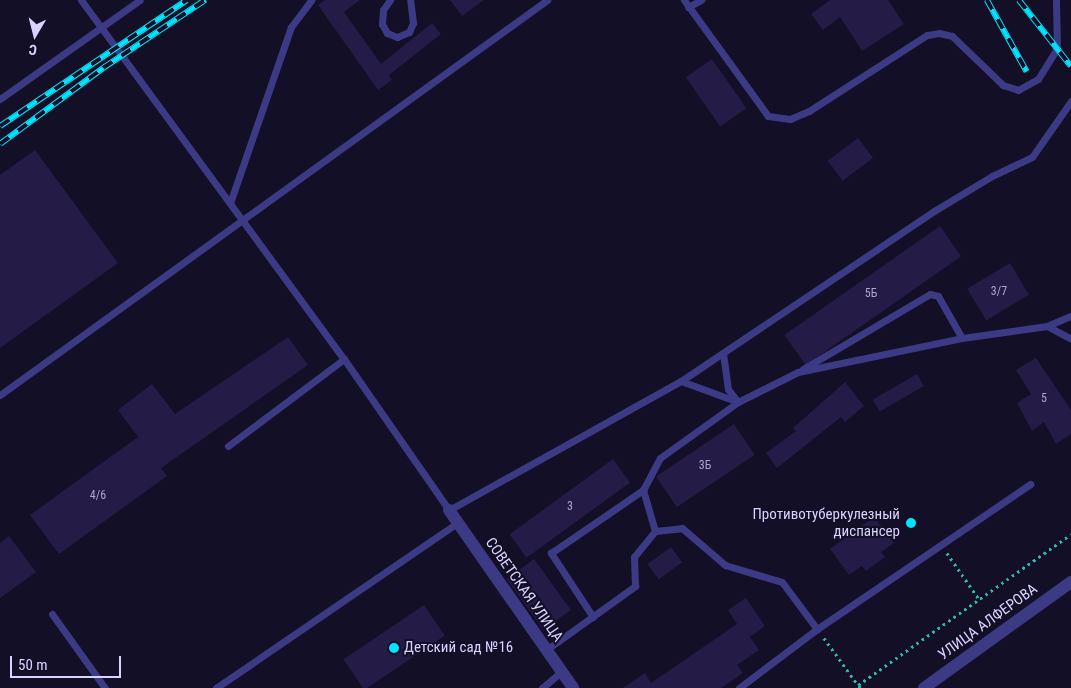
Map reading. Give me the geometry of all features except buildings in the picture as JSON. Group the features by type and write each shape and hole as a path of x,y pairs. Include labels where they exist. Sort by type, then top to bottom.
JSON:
{"street":[{"name":"СОВЕТСКАЯ УЛИЦА","path":"449,510 572,688"},
{"name":"УЛИЦА АЛФЕРОВА","path":"924,688 1071,582"}],"lane":[{"path":"81,0 344,359 449,510 681,381 934,211 992,176 1032,157 1071,101"},
{"path":"0,99 140,0"},
{"path":"230,204 291,26 311,0"},
{"path":"390,0 383,10 382,24 387,33 397,36 409,32 413,23 410,0"},
{"path":"0,395 547,0"},
{"path":"684,0 768,116 790,119 808,111 927,35 939,33 952,36 1003,85 1018,90 1038,79 1057,49 1056,0"},
{"path":"688,7 701,0"},
{"path":"593,617 551,553 643,490 660,458 738,402 798,372 930,294 938,296 962,338"},
{"path":"798,372 962,338 1047,326 1071,316"},
{"path":"1047,326 1071,339"},
{"path":"723,353 728,389 738,402"},
{"path":"228,446 344,359"},
{"path":"681,381 738,402"},
{"path":"739,688 817,629 1030,484"},
{"path":"643,490 655,531"},
{"path":"216,688 458,524"},
{"path":"546,650 635,586 634,557 655,531 682,528 725,564 782,582 817,629"},
{"path":"52,614 105,688"},
{"path":"542,688 561,672"}],"path":[{"path":"817,629 859,686 1071,534"},
{"path":"941,544 979,600"}],"railway":[{"path":"0,126 187,0"},
{"path":"0,144 103,68 205,0"},
{"path":"987,0 1027,72"},
{"path":"1019,0 1071,66"}],"place":[{"name":"Противотуберкулезный диспансер","path":"911,523"},
{"name":"Детский сад №16","path":"394,648"}]}
